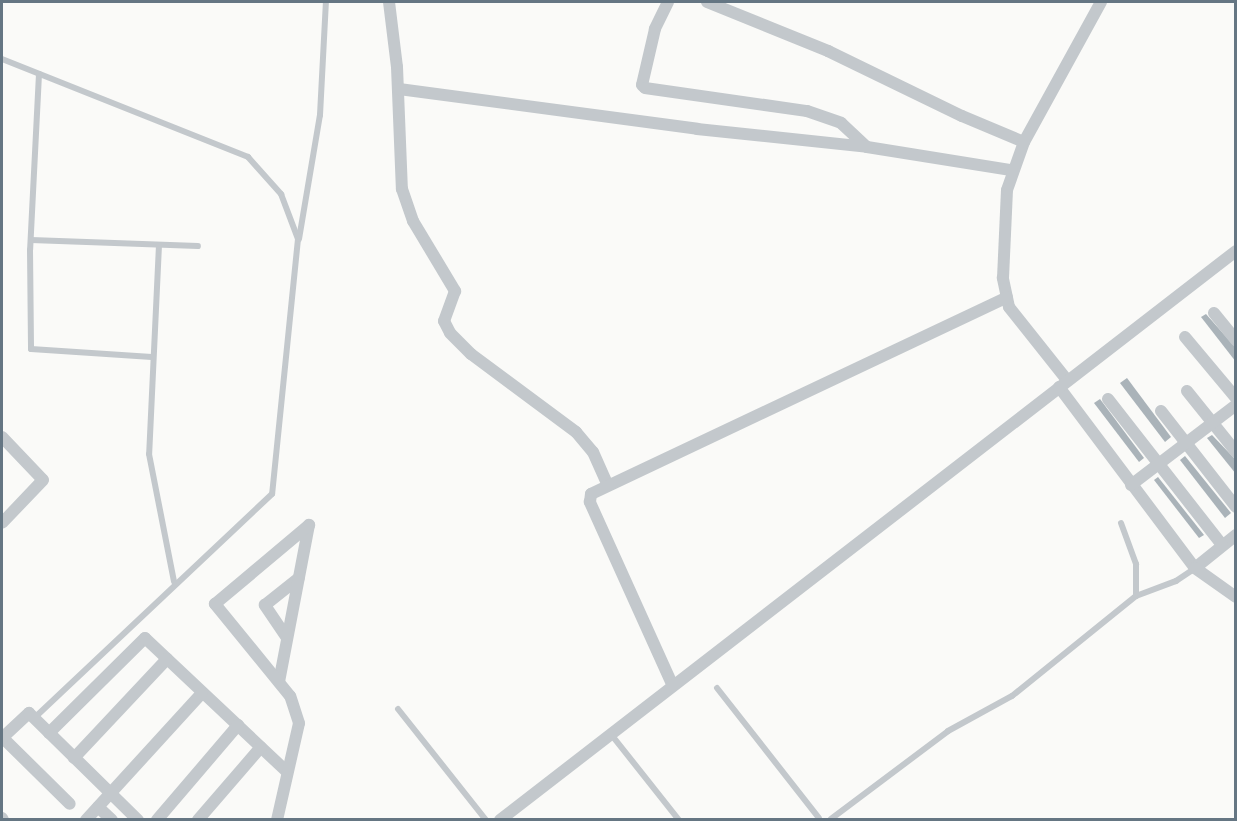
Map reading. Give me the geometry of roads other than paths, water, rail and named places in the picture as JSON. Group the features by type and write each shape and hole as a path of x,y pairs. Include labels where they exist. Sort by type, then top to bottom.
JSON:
{"street":[{"path":"389,2 399,89 402,189 413,221 455,291 444,315 450,333 576,432 593,453 608,485"},
{"path":"668,2 655,29 642,85 658,91 807,111 841,123 867,147"},
{"path":"707,2 828,51 962,116 1024,142"},
{"path":"1101,2 1011,170 1006,190 1002,278 1009,307 1131,485 1195,568 1236,597"},
{"path":"399,89 697,129 867,147 1011,170"},
{"path":"500,819 1236,251"},
{"path":"672,684 590,502 591,494 1007,297"},
{"path":"1214,313 1236,340"},
{"path":"1185,337 1236,398"},
{"path":"1187,391 1236,452"},
{"path":"1108,399 1222,545"},
{"path":"1131,485 1236,405"},
{"path":"1161,411 1236,507"},
{"path":"2,437 43,480 4,516"},
{"path":"277,819 299,723 290,696 215,601 309,525 279,682"},
{"path":"1195,568 1236,534"},
{"path":"287,638 264,609 299,578"},
{"path":"49,734 145,638 287,772"},
{"path":"74,758 166,659"},
{"path":"87,819 202,693"},
{"path":"70,804 2,738 26,713 34,718 138,819"},
{"path":"157,819 238,725"},
{"path":"198,819 261,747"},
{"path":"98,807 112,819"}],"lane":[{"path":"34,718 174,582 272,494 298,239 320,115 326,2"},
{"path":"2,59 248,157 280,194 298,239"},
{"path":"39,74 31,240 32,351 152,357"},
{"path":"31,240 198,246"},
{"path":"159,245 152,357 154,395 149,454 174,582"},
{"path":"1121,523 1136,564 1136,596"},
{"path":"717,688 819,819 831,819 948,731 1012,696 1136,596 1176,581 1195,568"},
{"path":"398,709 486,819"},
{"path":"610,732 679,819"}]}
